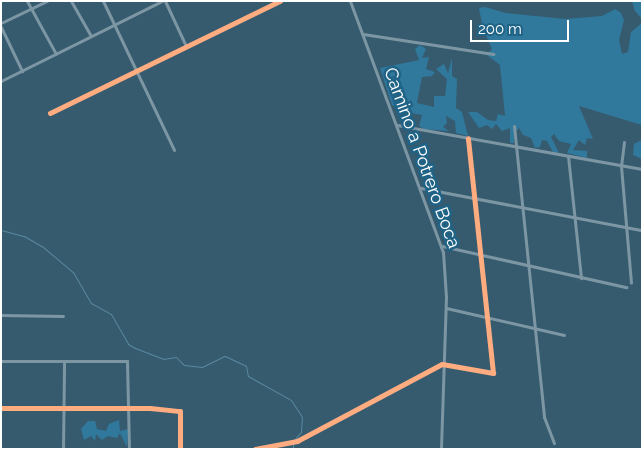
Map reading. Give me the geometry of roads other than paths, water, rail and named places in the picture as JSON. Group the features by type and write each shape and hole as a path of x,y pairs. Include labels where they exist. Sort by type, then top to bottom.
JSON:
{"street":[{"path":"27,1 34,8 56,54"},
{"path":"1,23 47,1"},
{"path":"71,1 91,36"},
{"path":"103,1 134,72 174,150"},
{"path":"1,80 163,1 186,46"},
{"path":"50,113 280,1"},
{"name":"Camino a Potrero Boca","path":"350,1 442,246 446,266 446,308 441,449"},
{"path":"1,27 22,71"},
{"path":"362,34 493,54"},
{"path":"397,125 642,169"},
{"path":"514,126 544,417 554,443"},
{"path":"255,449 292,442 443,364 493,372 489,316 468,138"},
{"path":"624,142 621,166 631,283"},
{"path":"568,156 581,278"},
{"path":"421,188 642,230"},
{"path":"442,246 626,287"},
{"path":"446,308 489,316 564,335"},
{"path":"1,315 63,316"},
{"path":"1,361 127,361 129,449"},
{"path":"63,449 64,361"},
{"path":"1,408 128,408 180,411 180,449"}],"waterway":[{"path":"1,230 24,236 43,247 73,272 91,303 111,314 128,344 135,348 163,359 176,357 184,365 202,367 225,356 246,366 248,376 291,400 302,417 301,432 294,440"},
{"path":"293,443 293,449"}]}
